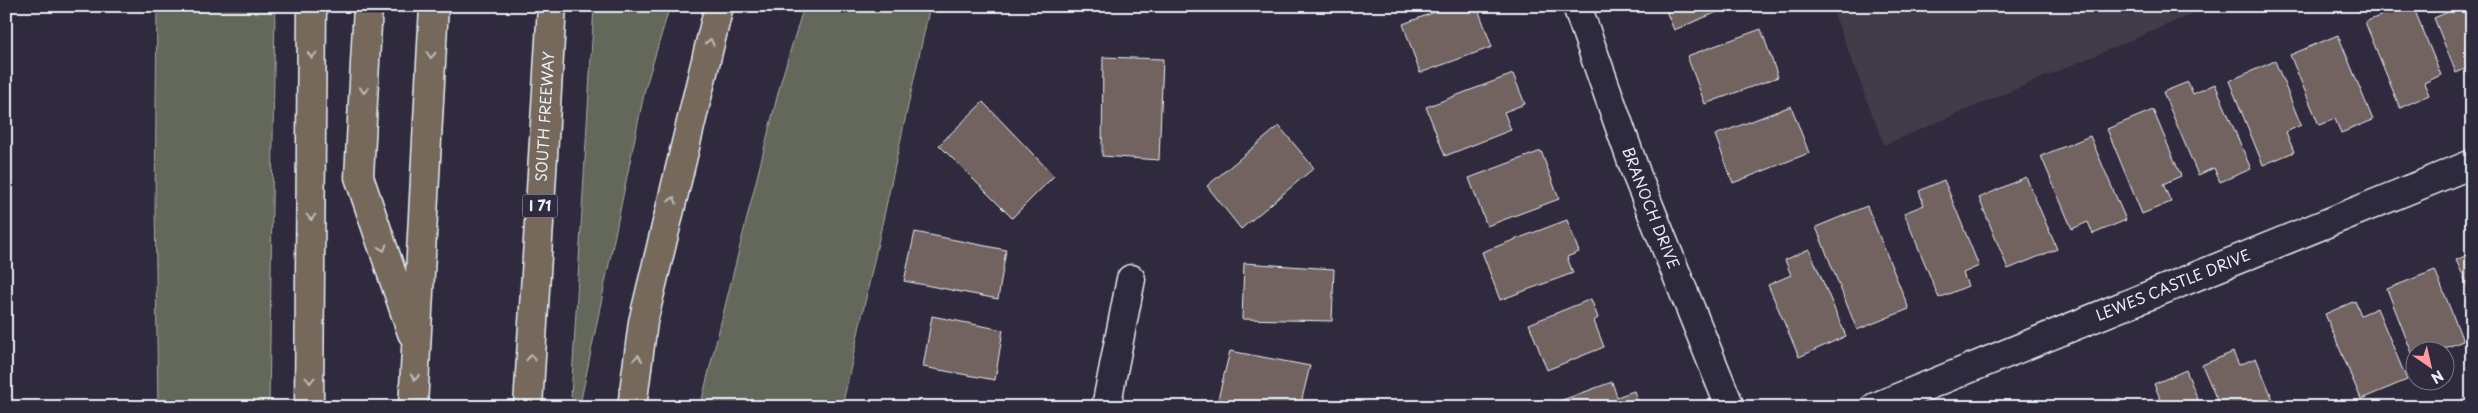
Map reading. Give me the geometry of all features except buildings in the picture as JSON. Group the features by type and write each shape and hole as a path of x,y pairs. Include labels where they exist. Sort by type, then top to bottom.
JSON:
{"highway":[{"path":"309,407 312,6"},
{"path":"368,6 359,176 416,346"},
{"path":"413,407 434,6"},
{"name":"SOUTH FREEWAY","path":"528,407 552,6"},
{"path":"632,407 643,322 719,6"}],"street":[{"name":"BRANOCH DRIVE","path":"1577,6 1636,176 1730,407"},
{"name":"LEWES CASTLE DRIVE","path":"1875,407 2472,164"},
{"path":"1106,407 1131,279"}],"shaded area":[{"path":"1831,6 2211,6 1884,145"}],"green space":[{"path":"157,6 275,6 269,407 158,407 155,203"},
{"path":"594,6 670,6 645,89 581,400 571,397"},
{"path":"804,6 930,6 842,407 700,407 781,81"}]}
